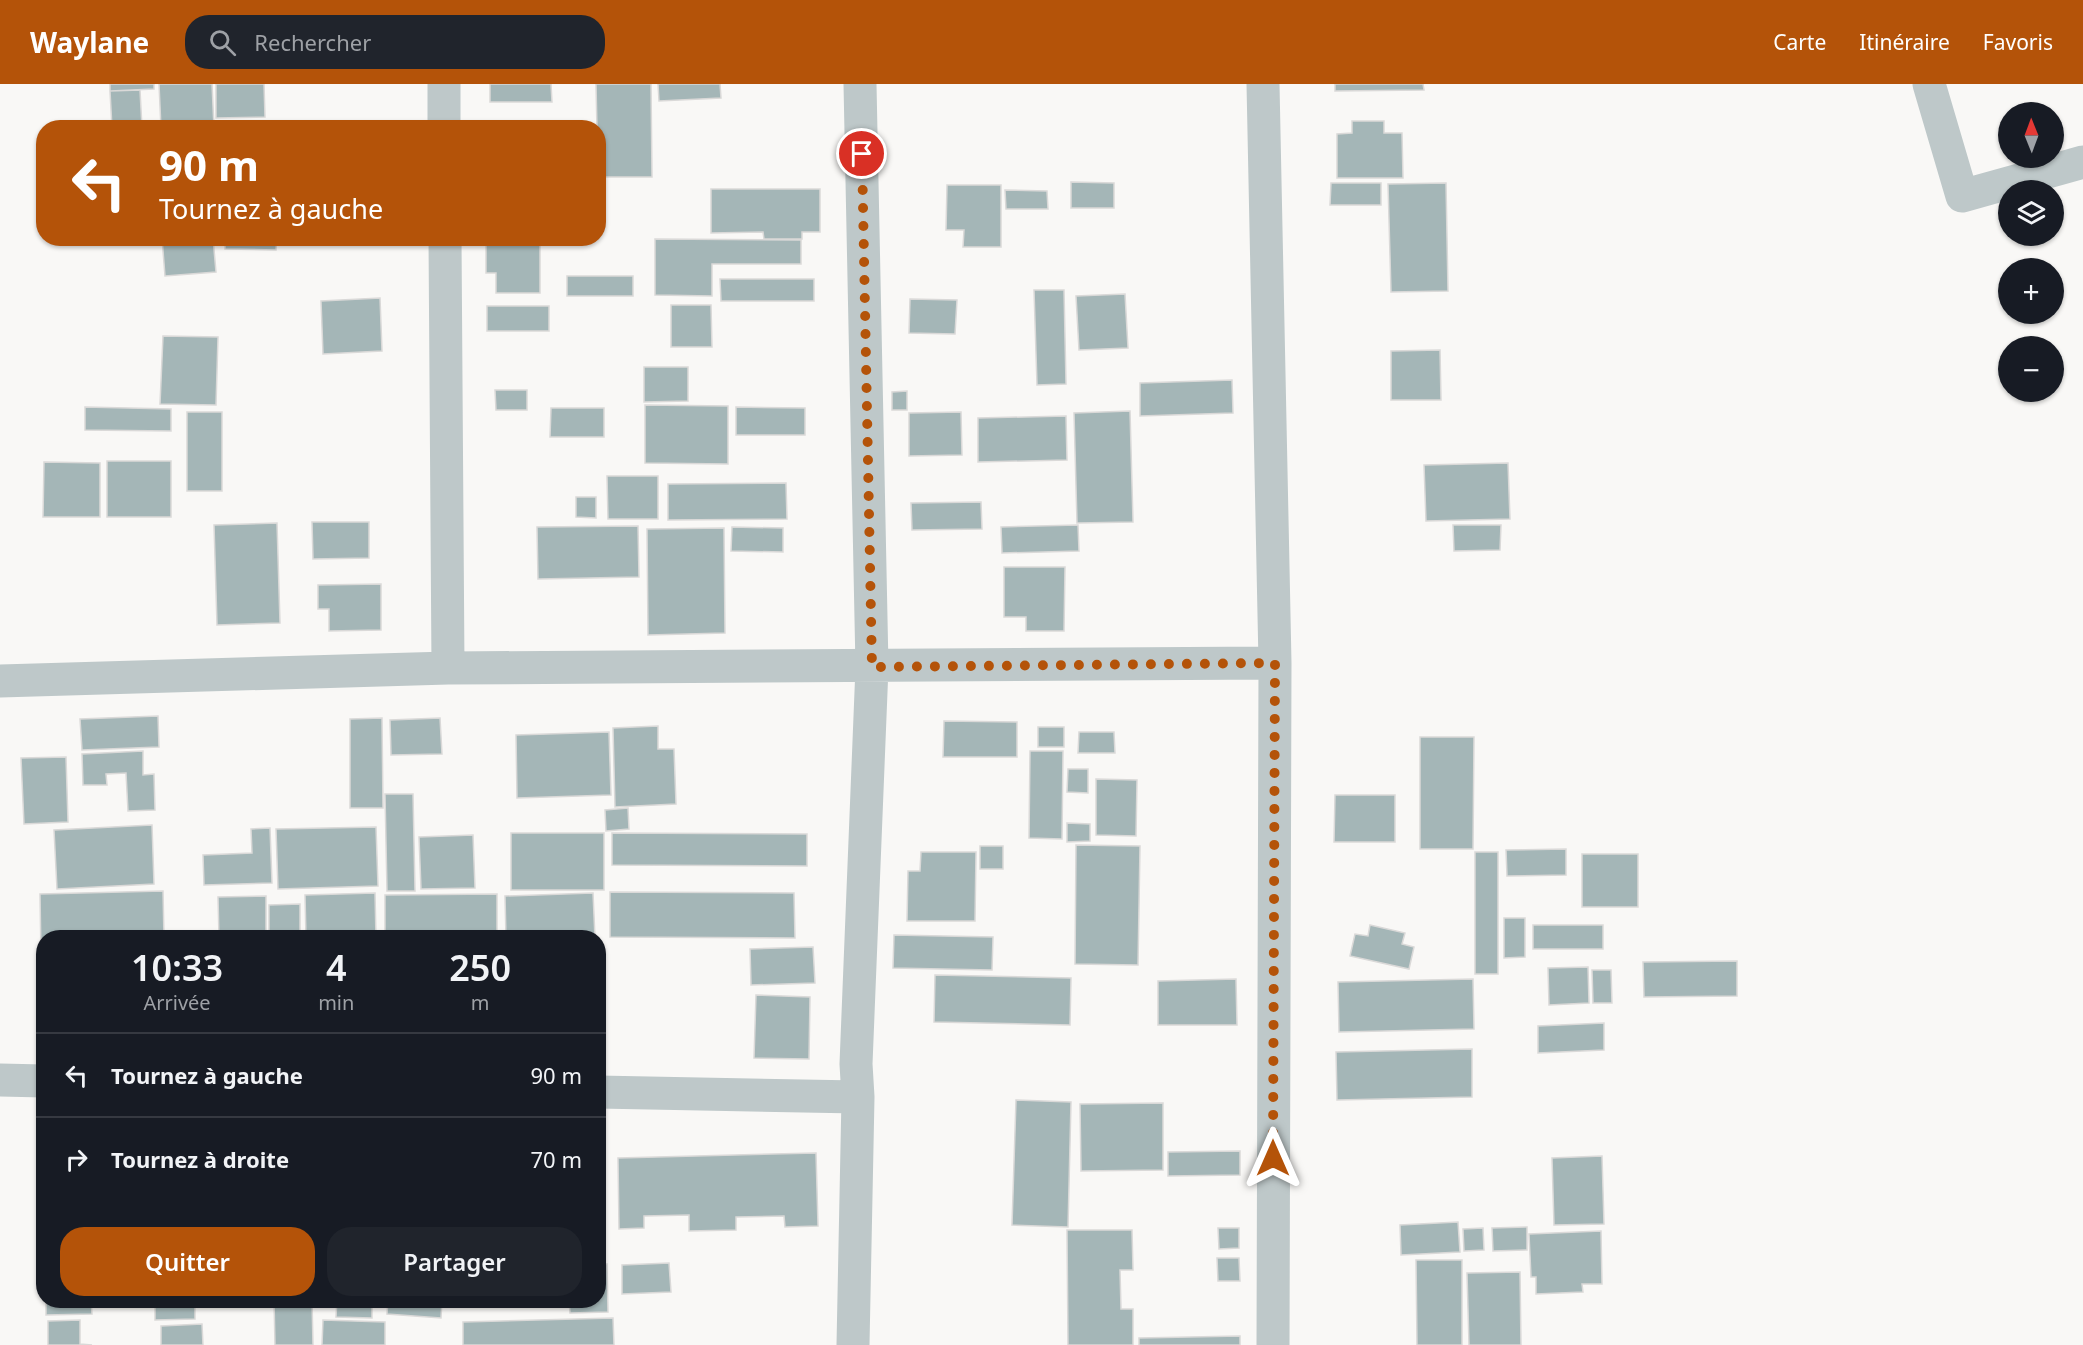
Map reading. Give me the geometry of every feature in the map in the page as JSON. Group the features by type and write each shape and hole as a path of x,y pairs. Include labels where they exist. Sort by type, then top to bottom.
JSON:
{"street":[{"path":"444,84 444,120"},
{"path":"853,1345 858,1097 856,1064 872,667 860,84"},
{"path":"1263,84 1275,663 1274,1345"},
{"path":"1929,84 1962,196 2083,162"},
{"path":"445,246 447,668"},
{"path":"0,681 447,668 1275,663"},
{"path":"0,1080 36,1081"},
{"path":"606,1092 858,1097"}],"building":[{"path":"110,84 154,84 154,89 110,91"},
{"path":"159,84 212,84 214,120 161,120"},
{"path":"216,84 264,84 265,117 216,118"},
{"path":"490,84 551,84 552,102 490,102"},
{"path":"596,84 651,84 652,177 606,177 606,120 597,120"},
{"path":"658,84 720,84 721,98 659,101"},
{"path":"1335,84 1423,84 1424,90 1335,91"},
{"path":"140,90 142,120 112,120 110,91"},
{"path":"1352,121 1384,121 1384,133 1402,133 1403,178 1337,178 1337,134 1352,133"},
{"path":"1071,182 1114,183 1114,208 1071,208"},
{"path":"1331,183 1381,183 1381,205 1330,205"},
{"path":"1446,183 1448,291 1391,292 1388,184"},
{"path":"947,185 1001,185 1001,247 963,247 964,230 946,230"},
{"path":"711,189 820,189 820,232 802,232 802,239 764,239 763,232 711,233"},
{"path":"1005,190 1047,191 1048,209 1006,209"},
{"path":"655,239 801,240 801,264 712,264 712,296 655,295"},
{"path":"163,246 214,246 216,272 165,276"},
{"path":"225,246 276,246 276,250 225,249"},
{"path":"486,246 540,246 540,293 496,293 496,273 486,273"},
{"path":"567,276 633,276 633,296 567,296"},
{"path":"720,279 814,279 814,301 721,301"},
{"path":"1034,290 1064,290 1066,384 1037,385"},
{"path":"1125,294 1128,348 1079,350 1076,296"},
{"path":"380,298 382,351 323,354 321,301"},
{"path":"910,299 957,300 955,334 909,333"},
{"path":"671,305 711,305 712,347 671,347"},
{"path":"487,306 549,306 549,331 487,331"},
{"path":"163,336 218,337 216,405 160,404"},
{"path":"1440,350 1441,400 1391,400 1391,351"},
{"path":"644,367 688,367 688,401 644,402"},
{"path":"1232,380 1233,413 1140,416 1140,383"},
{"path":"495,390 527,390 527,410 496,410"},
{"path":"907,391 907,410 892,410 892,392"},
{"path":"645,405 728,406 728,464 645,463"},
{"path":"85,407 171,409 171,431 85,430"},
{"path":"736,407 805,408 805,435 736,435"},
{"path":"551,408 604,408 604,437 550,437"},
{"path":"1130,411 1133,522 1077,523 1074,413"},
{"path":"187,412 222,412 222,491 187,491"},
{"path":"961,412 962,455 909,456 909,413"},
{"path":"1066,416 1067,460 978,462 978,418"},
{"path":"107,461 171,461 171,517 107,517"},
{"path":"44,462 100,463 100,517 43,517"},
{"path":"1508,463 1510,519 1426,521 1424,465"},
{"path":"607,476 658,476 658,519 608,519"},
{"path":"786,483 787,519 668,520 668,484"},
{"path":"576,497 596,497 596,518 576,517"},
{"path":"981,502 982,529 912,530 911,503"},
{"path":"312,522 369,522 369,558 313,559"},
{"path":"277,523 280,623 217,625 214,525"},
{"path":"1078,525 1079,551 1002,553 1001,527"},
{"path":"1453,525 1501,525 1500,550 1454,551"},
{"path":"638,526 639,577 538,579 537,527"},
{"path":"732,527 783,528 783,552 731,551"},
{"path":"724,528 725,633 648,635 647,529"},
{"path":"1004,567 1065,567 1064,631 1026,631 1026,617 1004,617"},
{"path":"381,584 381,630 329,631 329,609 318,609 318,585"},
{"path":"158,716 159,747 82,750 80,719"},
{"path":"382,718 383,808 350,808 350,719"},
{"path":"440,718 442,754 391,755 390,720"},
{"path":"944,721 1017,722 1017,757 943,757"},
{"path":"658,726 658,749 674,749 676,804 615,807 613,728"},
{"path":"1038,727 1064,727 1064,747 1038,747"},
{"path":"609,732 611,795 517,798 516,735"},
{"path":"1079,732 1114,732 1115,753 1078,753"},
{"path":"1420,737 1474,737 1473,849 1420,849"},
{"path":"143,751 143,775 154,774 155,810 128,811 126,773 106,774 107,785 83,785 82,754"},
{"path":"1030,751 1063,751 1062,839 1029,838"},
{"path":"66,757 68,822 24,824 21,758"},
{"path":"1068,769 1088,769 1088,793 1067,792"},
{"path":"1096,779 1137,780 1136,836 1096,835"},
{"path":"385,794 413,794 415,891 387,891"},
{"path":"1335,795 1395,795 1395,842 1334,842"},
{"path":"628,808 629,829 606,831 605,810"},
{"path":"1067,823 1090,824 1090,841 1067,842"},
{"path":"152,825 154,884 57,889 54,830"},
{"path":"376,827 378,886 278,889 276,829"},
{"path":"270,828 272,883 204,885 203,855 252,853 251,829"},
{"path":"511,833 604,833 604,890 511,890"},
{"path":"612,833 807,834 807,866 612,865"},
{"path":"473,835 475,888 421,889 419,837"},
{"path":"1076,845 1140,846 1138,965 1075,964"},
{"path":"980,846 1003,846 1003,869 980,869"},
{"path":"1566,849 1566,875 1507,876 1506,850"},
{"path":"921,852 976,852 975,921 907,921 908,871 920,871"},
{"path":"1475,852 1498,852 1498,974 1475,974"},
{"path":"1582,854 1638,854 1638,907 1582,907"},
{"path":"163,891 164,930 41,930 40,894"},
{"path":"610,892 794,893 795,938 610,937"},
{"path":"375,893 376,930 306,930 305,895"},
{"path":"593,893 595,930 506,930 505,896"},
{"path":"497,894 497,930 385,930 385,895"},
{"path":"266,896 266,930 219,930 218,897"},
{"path":"300,904 300,930 269,930 269,905"},
{"path":"1504,918 1525,918 1525,957 1504,958"},
{"path":"1370,925 1405,933 1402,944 1414,947 1409,969 1350,956 1355,934 1368,936"},
{"path":"1533,925 1603,925 1603,949 1533,949"},
{"path":"894,935 993,937 992,970 893,968"},
{"path":"813,947 815,983 751,985 750,949"},
{"path":"1737,961 1737,996 1644,997 1643,962"},
{"path":"1588,967 1589,1003 1549,1005 1548,968"},
{"path":"1592,970 1611,970 1612,1003 1593,1003"},
{"path":"935,975 1071,978 1070,1025 934,1022"},
{"path":"1236,979 1237,1025 1158,1025 1158,981"},
{"path":"1473,979 1474,1029 1339,1032 1338,982"},
{"path":"756,995 810,997 809,1059 754,1058"},
{"path":"1604,1023 1604,1050 1538,1053 1538,1026"},
{"path":"1472,1049 1472,1097 1337,1100 1336,1052"},
{"path":"1016,1100 1071,1102 1068,1227 1012,1225"},
{"path":"1163,1103 1163,1170 1081,1171 1080,1104"},
{"path":"1240,1151 1240,1175 1168,1176 1168,1152"},
{"path":"816,1153 818,1226 785,1227 784,1216 736,1217 736,1230 689,1231 689,1215 644,1216 644,1228 619,1229 618,1158"},
{"path":"1602,1156 1604,1224 1554,1225 1552,1158"},
{"path":"1458,1222 1460,1252 1401,1255 1400,1225"},
{"path":"1527,1227 1527,1250 1493,1251 1492,1228"},
{"path":"1218,1228 1239,1228 1239,1248 1219,1249"},
{"path":"1483,1228 1484,1250 1464,1251 1463,1229"},
{"path":"1067,1230 1132,1230 1133,1270 1120,1270 1121,1309 1133,1309 1133,1345 1068,1345"},
{"path":"1601,1231 1602,1284 1582,1284 1583,1292 1536,1294 1536,1277 1531,1277 1529,1234"},
{"path":"1217,1258 1239,1258 1240,1281 1218,1281"},
{"path":"1416,1260 1462,1260 1462,1345 1417,1345"},
{"path":"669,1263 671,1292 622,1294 622,1265"},
{"path":"607,1264 608,1312 570,1313 570,1308 606,1308"},
{"path":"1520,1272 1521,1345 1469,1345 1467,1273"},
{"path":"46,1308 92,1308 92,1314 46,1315"},
{"path":"155,1308 195,1308 195,1319 155,1320"},
{"path":"274,1308 312,1308 313,1345 275,1345"},
{"path":"337,1308 372,1308 372,1318 336,1317"},
{"path":"387,1308 442,1308 441,1318 387,1314"},
{"path":"613,1318 614,1345 463,1345 463,1322"},
{"path":"80,1320 80,1344 92,1345 48,1345 48,1321"},
{"path":"323,1320 385,1322 385,1345 322,1345"},
{"path":"202,1324 203,1345 161,1345 161,1326"},
{"path":"1240,1336 1240,1345 1139,1345 1139,1338"}],"route":[{"path":"862,154 872,667 1275,663 1273,1158"}]}
